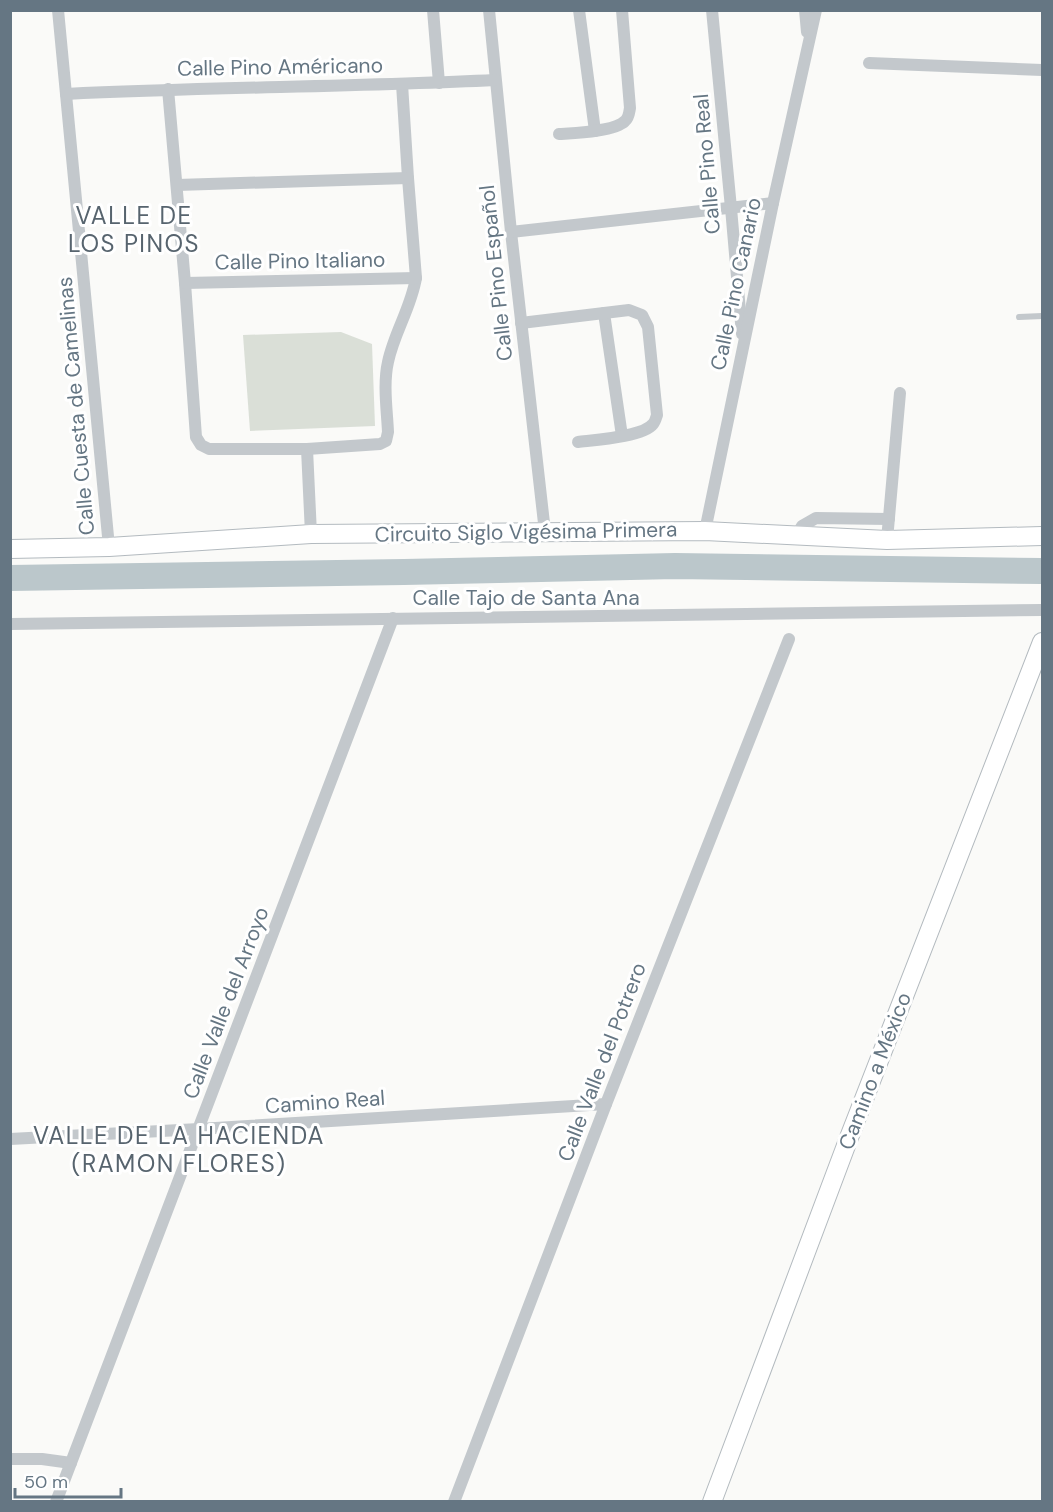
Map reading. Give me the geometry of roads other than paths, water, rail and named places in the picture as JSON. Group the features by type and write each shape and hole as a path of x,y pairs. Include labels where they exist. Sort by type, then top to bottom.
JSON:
{"main road":[{"name":"Circuito Siglo Vigésima Primera","path":"10,549 109,547 311,534 705,531 887,540 1042,536"},
{"name":"Camino a México","path":"712,1502 850,1134 1042,642"}],"street":[{"name":"Calle Cuesta de Camelinas","path":"58,10 109,547"},
{"path":"433,10 439,83"},
{"name":"Calle Pino Español","path":"489,10 510,231 545,532"},
{"path":"579,10 595,131"},
{"path":"559,134 595,131 620,125 628,116 630,108 622,10"},
{"name":"Calle Pino Real","path":"712,10 743,350"},
{"path":"805,10 807,45"},
{"path":"807,45 816,10"},
{"name":"Calle Pino Canario","path":"705,531 807,45"},
{"path":"869,63 1042,70"},
{"name":"Calle Pino Américano","path":"66,94 495,80"},
{"path":"168,89 196,437 201,446 209,449 307,449 380,444 386,441 388,432 387,363 413,295 416,279 402,84"},
{"path":"177,185 408,178"},
{"path":"510,231 773,203"},
{"name":"Calle Pino Italiano","path":"185,283 416,279"},
{"path":"521,323 629,310 642,315 648,327 657,415 653,425 642,431 622,436 578,442"},
{"path":"604,313 622,436"},
{"path":"887,540 900,393"},
{"path":"307,449 311,534"},
{"path":"796,536 802,526 816,518 889,519"},
{"name":"Calle Tajo de Santa Ana","path":"10,624 1042,610"},
{"name":"Calle Valle del Arroyo","path":"56,1502 393,618"},
{"name":"Calle Valle del Potrero","path":"454,1502 606,1104 789,639"},
{"name":"Camino Real","path":"10,1139 606,1104"},
{"path":"10,1459 42,1459 71,1463"}],"lane":[{"path":"1019,317 1042,316"}],"waterway":[{"path":"10,578 675,566 1042,571"}],"district":[{"name":"VALLE DE LOS PINOS","path":"134,229"},
{"name":"VALLE DE LA HACIENDA (RAMON FLORES)","path":"179,1149"}]}
